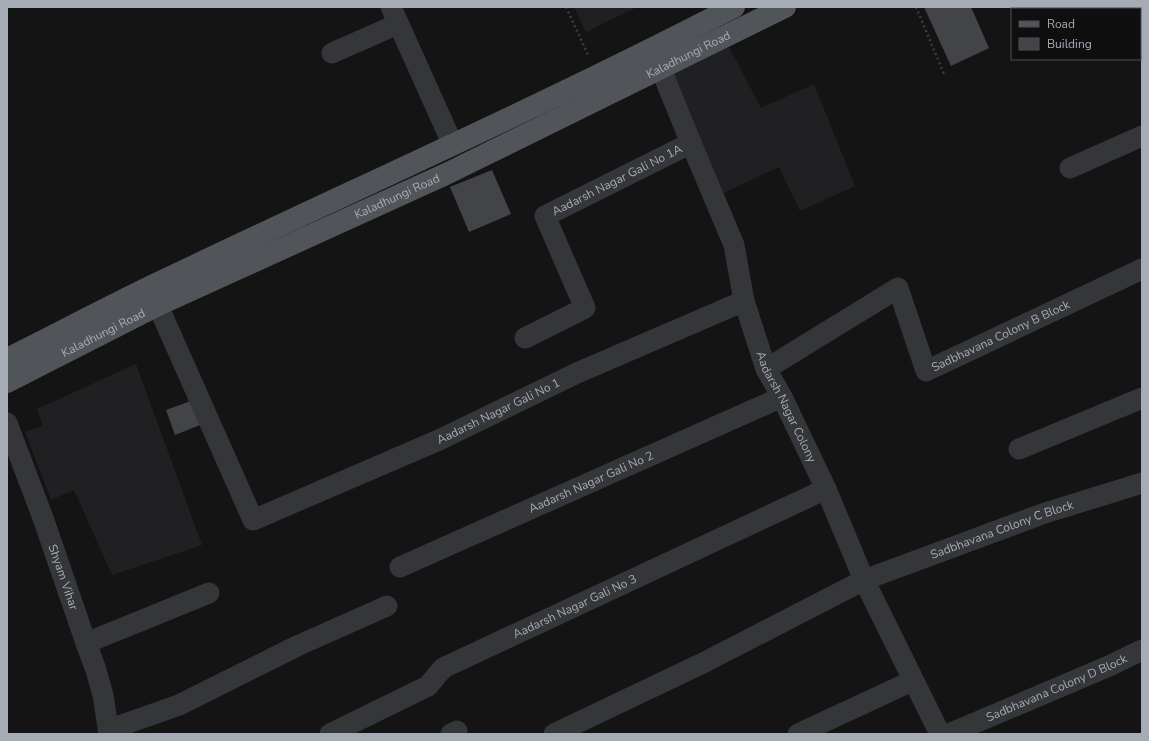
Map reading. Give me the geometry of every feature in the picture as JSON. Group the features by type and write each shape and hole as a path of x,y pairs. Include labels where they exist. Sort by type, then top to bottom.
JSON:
{"main road":[{"name":"Kaladhungi Road","path":"7,382 154,296 444,149 653,49 734,7"},
{"name":"Kaladhungi Road","path":"7,360 154,296 446,174 786,7"},
{"path":"444,149 446,174"}],"street":[{"path":"332,52 394,15 444,149"},
{"name":"Aadarsh Nagar Colony","path":"653,49 734,245 744,301 766,369 782,397 826,489 864,580 912,681 940,734"},
{"path":"1070,168 1142,136"},
{"name":"Aadarsh Nagar Gali No 1A","path":"524,338 586,308 545,216 691,143"},
{"name":"Sadbhavana Colony B Block","path":"766,369 898,288 926,370 1142,269"},
{"name":"Aadarsh Nagar Gali No 1","path":"154,296 253,520 439,440 577,373 744,301"},
{"name":"Aadarsh Nagar Gali No 2","path":"400,566 782,397"},
{"path":"1019,449 1142,398"},
{"name":"Shyam Vihar","path":"7,423 44,518 96,670 103,695 108,732"},
{"name":"Sadbhavana Colony C Block","path":"554,734 703,663 864,580 1045,513 1142,483"},
{"name":"Aadarsh Nagar Gali No 3","path":"330,734 428,686 443,668 826,489"},
{"path":"86,644 209,593"},
{"path":"108,732 179,705 297,646 387,606"},
{"name":"Sadbhavana Colony D Block","path":"949,734 1109,666 1142,650"},
{"path":"798,734 912,681"}],"path":[{"path":"566,7 597,76"},
{"path":"916,7 944,74"}],"shaded area":[{"path":"574,7 637,7 586,32"},
{"path":"729,47 761,108 814,84 855,186 800,211 779,167 721,194 669,76"},
{"path":"136,364 202,545 112,575 74,490 51,500 25,432 43,426 37,409"}],"building":[{"path":"924,7 971,7 989,48 951,66"},
{"path":"492,170 511,214 469,232 450,187"},
{"path":"196,399 205,423 175,435 166,410"}]}
